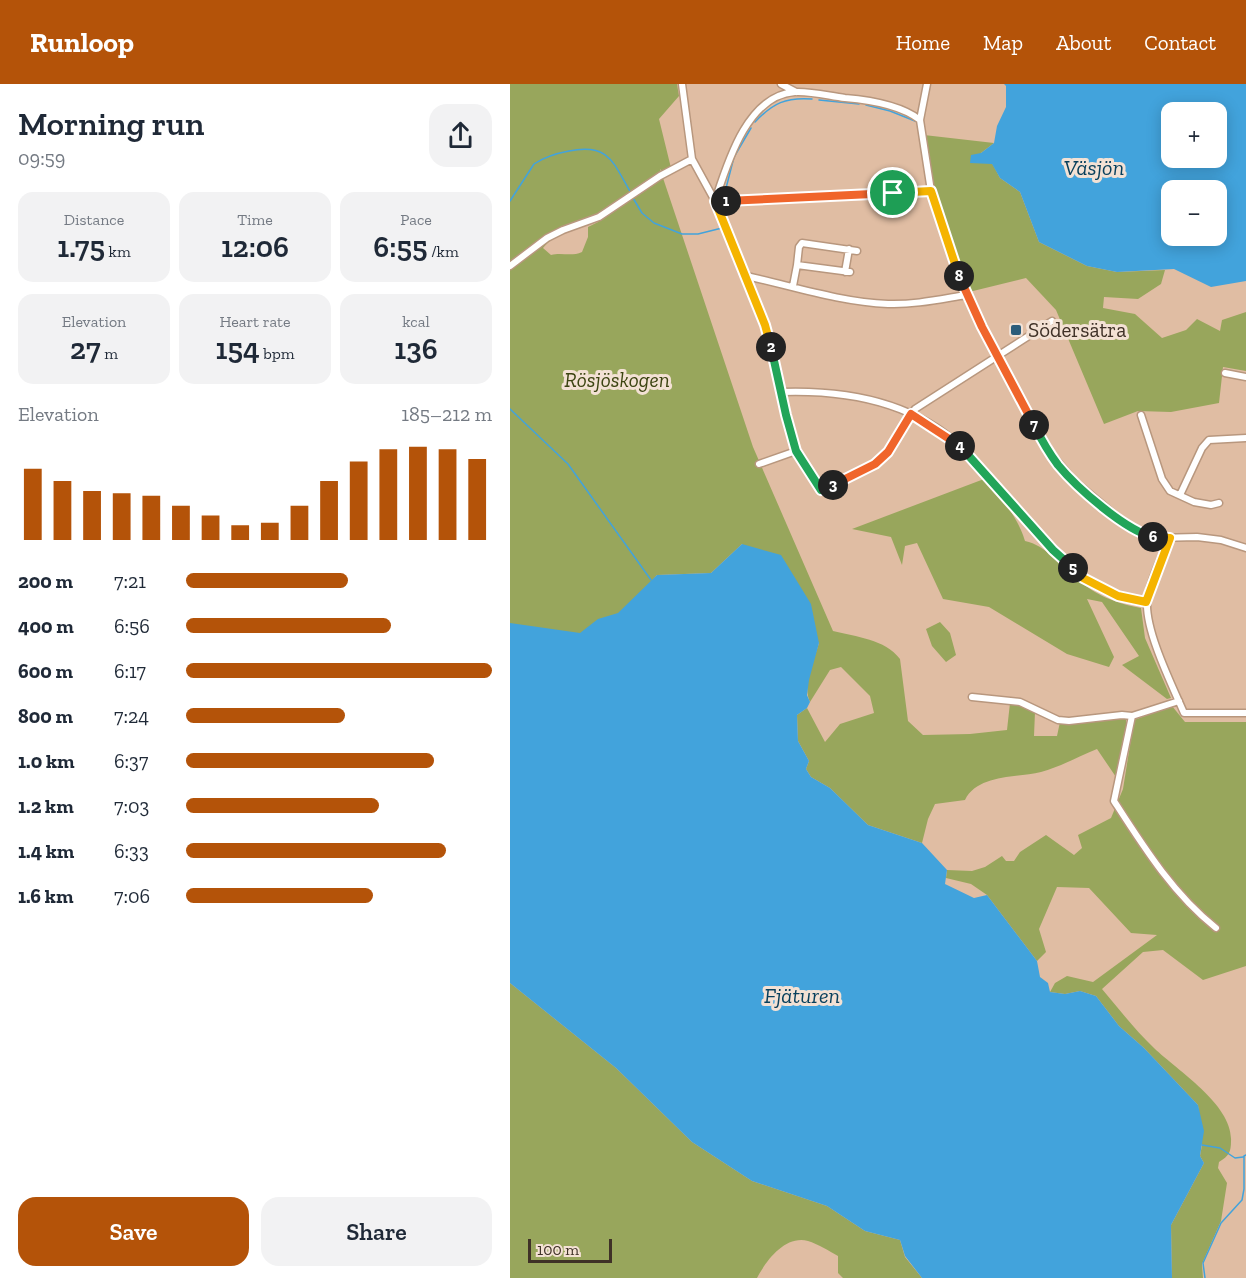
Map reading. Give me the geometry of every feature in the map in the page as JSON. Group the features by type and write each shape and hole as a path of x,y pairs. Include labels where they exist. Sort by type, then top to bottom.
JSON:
{"street":[{"path":"682,84 692,159 715,201 765,325 796,451 821,490 875,464 888,452 915,409 1052,321"},
{"path":"781,84 796,92"},
{"path":"927,84 920,120 931,191 966,295 1043,441 1059,465 1073,480 1134,530 1156,537 1197,537 1221,540 1246,548"},
{"path":"715,201 727,162 741,135 754,115 779,96 796,92 862,99 908,113 920,120"},
{"path":"510,266 547,238 599,217 660,176 692,159"},
{"path":"715,201 931,191"},
{"path":"793,286 799,247 802,243 857,251"},
{"path":"797,264 848,272 849,249"},
{"path":"746,276 839,297 888,304 926,302 966,295"},
{"path":"1225,373 1246,377"},
{"path":"782,392 809,391 854,396 881,402 911,414 960,446 1053,550 1083,578 1118,596 1146,602"},
{"path":"1141,416 1162,479 1170,491 1194,502 1210,505 1219,503"},
{"path":"1180,495 1202,448 1209,440 1246,438"},
{"path":"759,464 796,451"},
{"path":"1170,538 1146,602 1152,632 1184,713 1246,713"},
{"path":"972,697 1020,702 1058,720 1069,721 1132,716 1179,701"},
{"path":"1132,716 1114,801 1150,856 1183,896 1216,928"}],"green space":[{"name":"Rösjöskogen","path":"510,84 677,84 679,96 659,119 671,168 662,171 660,169 753,447 833,631 878,643 894,652 900,659 908,721 923,735 1007,730 1010,703 1025,706 1035,712 1034,736 1057,736 1060,722 1126,719 1126,729 1116,777 1097,749 1041,772 988,781 971,792 965,800 935,804 928,819 922,843 868,825 830,788 811,777 806,769 809,761 798,741 797,715 807,708 825,742 840,724 874,713 870,696 841,667 830,670 810,702 808,681 819,643 742,544 711,573 657,575 604,636 510,635","holes":["598,222 588,227 588,237 582,252 551,255 543,248 561,234"]},
{"path":"924,135 994,143 981,153 992,163 1000,178 1020,192 1039,242 1087,266 1117,272 1165,270 1161,284 1138,299 1104,297 1103,308 1135,314 1162,338 1186,330 1197,319 1220,331 1222,320 1246,312 1246,371 1223,367 1219,403 1171,412 1138,411 1104,424 1056,310 1026,278 969,292 948,240 934,191"},
{"path":"984,479 1013,515 1025,541 1046,551 1084,585 1099,594 1123,604 1141,608 1145,638 1171,698 1167,699 1122,665 1139,656 1102,602 1087,599 1114,657 1109,667 1067,654 989,607 943,599 917,543 905,546 902,565 891,537 852,529"},
{"path":"940,622 950,633 956,655 946,662 932,646 926,629"},
{"path":"1172,706 1185,722 1246,722 1246,966 1203,980 1163,950 1143,952 1102,989 1147,1041 1214,1102 1229,1128 1230,1151 1219,1162 1218,1168 1227,1183 1221,1221 1202,1264 1203,1278 1172,1278 1171,1225 1204,1163 1200,1156 1202,1145 1198,1105 1144,1048 1119,1026 1096,996 1080,991 1065,994 1050,992 1055,983 1067,976 1093,982 1157,935 1131,933 1089,888 1057,887 1039,929 1046,952 1037,961 987,895 971,884 946,878 947,870 972,871 985,867 1002,856 1006,861 1014,861 1020,852 1046,835 1074,855 1082,848 1078,835 1111,818 1123,789 1134,720"},
{"path":"510,983 616,1068 692,1142 752,1181 827,1206 865,1231 900,1240 905,1257 922,1278 843,1278 838,1273 838,1256 812,1242 800,1240 777,1251 757,1278 510,1278"}],"water":[{"name":"Väsjön","path":"1004,84 1246,84 1246,281 1211,287 1174,269 1117,272 1087,266 1039,242 1020,192 1000,178 992,164 970,163 971,155 981,153 994,143 997,126 1006,107 1006,86"},
{"name":"Fjäturen","path":"742,544 781,555 811,604 819,643 809,680 807,695 810,702 807,708 797,715 798,741 809,761 806,769 811,777 830,788 868,825 922,843 947,870 945,884 974,898 987,895 1037,961 1040,977 1048,983 1050,992 1065,994 1080,991 1096,996 1119,1026 1144,1048 1198,1105 1204,1131 1200,1156 1204,1163 1171,1225 1172,1278 922,1278 905,1256 900,1240 865,1231 827,1206 752,1181 692,1142 616,1068 510,983 510,623 580,633 598,619 618,613 657,575 711,573"}],"waterway":[{"path":"755,122 768,110 787,100 812,99"},
{"path":"819,100 859,104"},
{"path":"866,105 915,121"},
{"path":"724,196 734,157 751,128"},
{"path":"510,201 534,164 555,154 583,149 602,153 609,158 631,193"},
{"path":"633,198 642,213 654,223 682,234 698,234 722,228"},
{"path":"510,409 568,464 651,580"},
{"path":"1202,1145 1220,1148 1235,1158 1243,1157"},
{"path":"1205,1278 1203,1263 1221,1223 1242,1200 1244,1156 1246,1155"}],"place":[{"name":"Södersätra","path":"1016,330"}],"route":[{"path":"931,191 966,295 1037,431 1059,465 1073,480 1134,530 1141,534 1170,538 1146,602 1118,596 1083,578 1053,550 960,446 911,414 888,452 875,464 821,490 796,451 765,325 715,201 893,193 931,191"}]}
